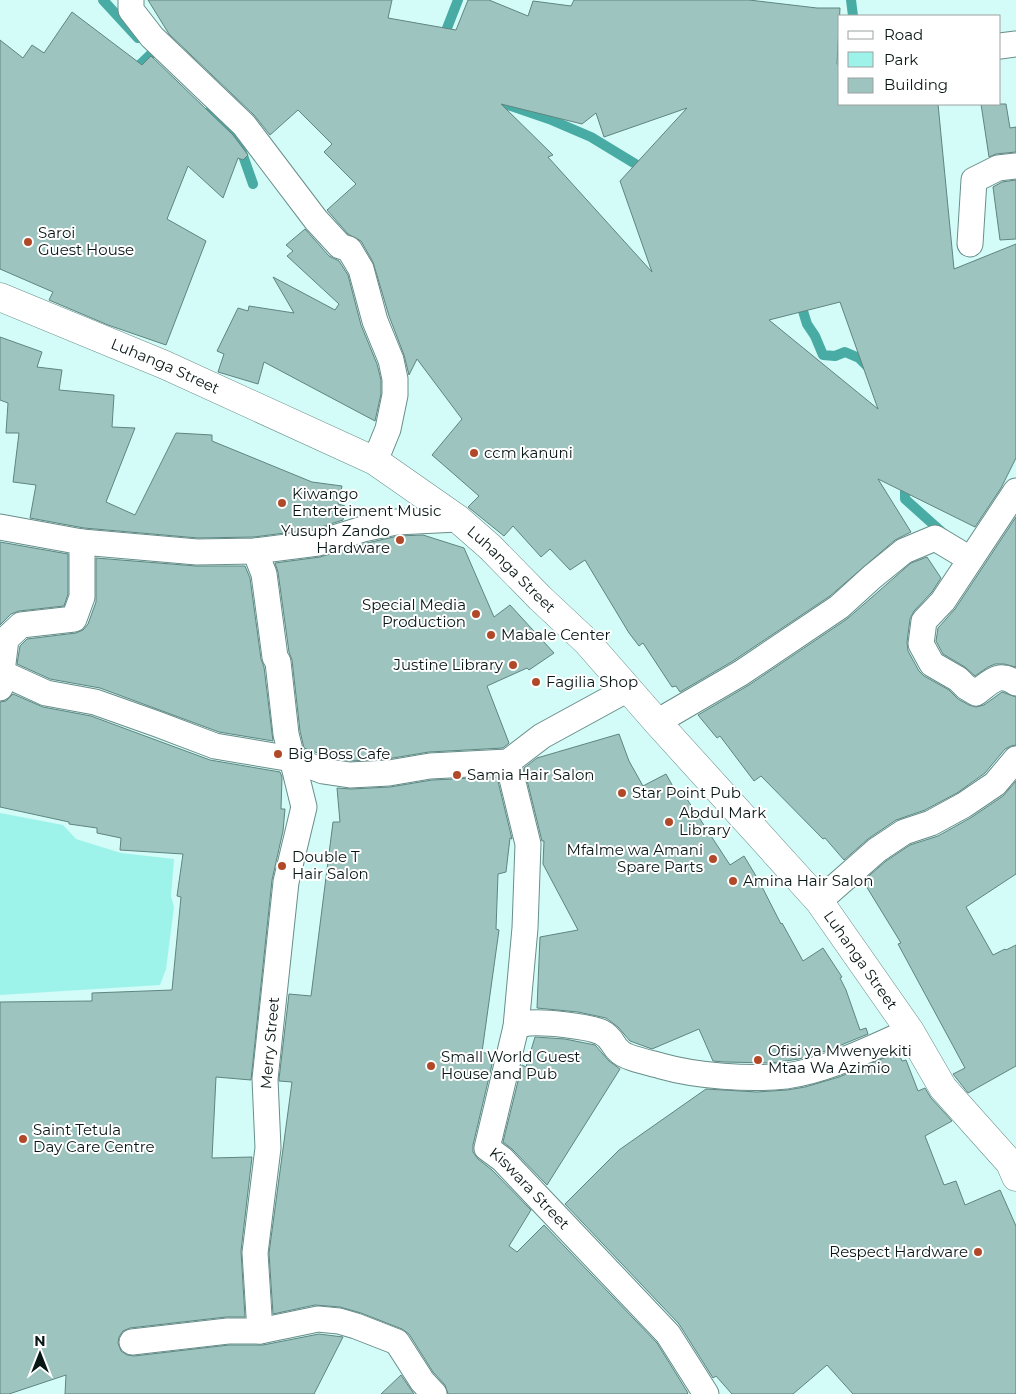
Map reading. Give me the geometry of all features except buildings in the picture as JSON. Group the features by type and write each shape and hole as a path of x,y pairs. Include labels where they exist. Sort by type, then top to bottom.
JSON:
{"street":[{"path":"131,0 131,10 152,38 244,125 316,220 340,246 349,249 361,269 375,321 391,360 396,379 396,396 388,430 375,461"},
{"path":"1001,46 1016,44"},
{"path":"970,244 974,180 993,170 1016,166"},
{"name":"Luhanga Street","path":"0,297 165,365 375,461 458,519 490,546 540,598 587,642 819,901 910,1031 942,1088 1014,1166"},
{"path":"1016,491 942,601 924,621 921,644 932,664 958,679 976,693 996,677 1005,677 1016,683"},
{"path":"0,527 82,542 197,552 254,551 318,543 363,529 396,522 458,519"},
{"path":"657,722 733,678 803,632 839,607 904,551 934,538 970,559"},
{"path":"82,542 82,597 74,619 21,625 6,639 1,680 46,693 95,702 215,746 292,759 323,771 350,775 389,773 430,766 508,762 542,736 628,688"},
{"name":"Merry Street","path":"254,551 264,574 275,657 278,662 286,734 304,807 286,882 265,1080 268,1148 255,1253 260,1330"},
{"path":"819,901 877,850 904,832 931,823 964,805 995,784 1016,759"},
{"name":"Kiswara Street","path":"508,762 528,844 522,970 516,1027 487,1148 502,1159 668,1334 706,1394"},
{"path":"516,1027 528,1022 585,1027 601,1032 612,1039 619,1051 634,1058 663,1067 690,1072 742,1077 786,1076 817,1068 857,1054 910,1031"},
{"path":"132,1342 228,1330 260,1330 318,1319 338,1322 356,1326 396,1342 434,1394"}],"green space":[{"path":"0,813 63,825 76,839 121,853 174,859 171,896 174,907 166,969 160,985 0,995"}],"waterway":[{"path":"103,0 138,38"},
{"path":"442,41 458,0"},
{"path":"851,0 853,15"},
{"path":"131,73 152,53"},
{"path":"499,100 591,137 647,171"},
{"path":"211,109 240,147 253,184"},
{"path":"799,298 807,324 815,336 823,355 835,356 845,352 859,358 869,368"},
{"path":"905,479 905,499 944,534"}],"place":[{"name":"Saroi Guest House","path":"28,242"},
{"name":"ccm kanuni","path":"474,453"},
{"name":"Kiwango Enterteiment Music","path":"282,503"},
{"name":"Yusuph Zando Hardware","path":"400,540"},
{"name":"Special Media Production","path":"476,614"},
{"name":"Mabale Center","path":"491,635"},
{"name":"Justine Library","path":"513,665"},
{"name":"Fagilia Shop","path":"536,682"},
{"name":"Big Boss Cafe","path":"278,754"},
{"name":"Samia Hair Salon","path":"457,775"},
{"name":"Star Point Pub","path":"622,793"},
{"name":"Abdul Mark Library","path":"669,822"},
{"name":"Mfalme wa Amani Spare Parts","path":"713,859"},
{"name":"Double T Hair Salon","path":"282,866"},
{"name":"Amina Hair Salon","path":"733,881"},
{"name":"Ofisi ya Mwenyekiti Mtaa Wa Azimio","path":"758,1060"},
{"name":"Small World Guest House and Pub","path":"431,1066"},
{"name":"Saint Tetula Day Care Centre","path":"23,1139"},
{"name":"Respect Hardware","path":"978,1252"}]}
